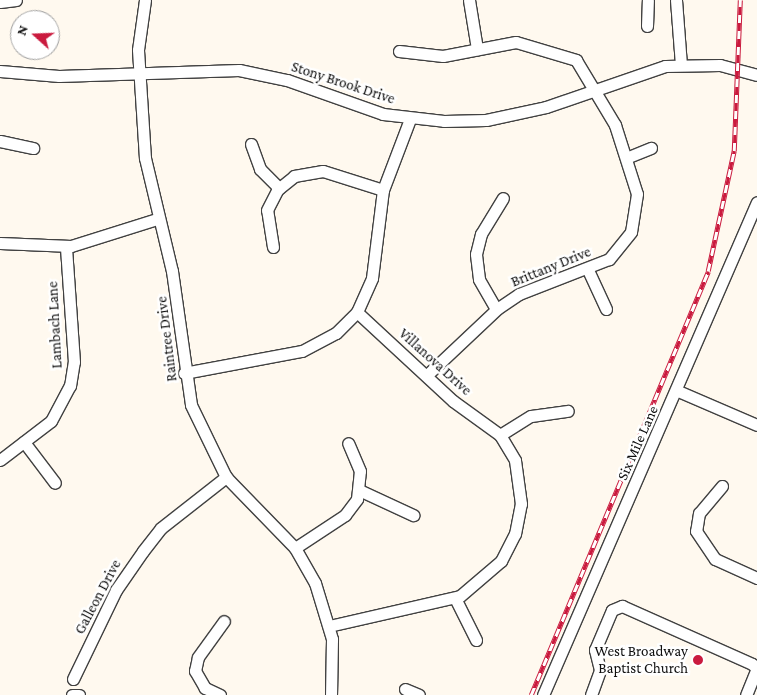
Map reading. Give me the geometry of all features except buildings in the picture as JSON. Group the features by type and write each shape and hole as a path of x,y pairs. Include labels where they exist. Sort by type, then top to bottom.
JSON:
{"street":[{"path":"0,2 16,0"},
{"name":"Raintree Drive","path":"145,0 139,26 145,158 157,219 178,300 184,373 198,425 226,477 294,548 315,583 330,626 331,695"},
{"path":"468,0 477,49"},
{"path":"647,26 648,0"},
{"path":"676,0 681,65"},
{"name":"Brittany Drive","path":"399,52 443,56 516,42 560,52 585,68 626,158 637,194 635,220 618,251 588,270 519,294 496,309 427,375"},
{"name":"Stony Brook Drive","path":"0,71 59,76 221,69 266,74 362,109 410,119 494,118 596,90 647,70 681,65 720,65 757,75"},
{"path":"184,373 313,347 336,333 356,312 372,278 383,190 410,119"},
{"path":"0,141 32,148"},
{"path":"251,144 260,169 279,188"},
{"path":"626,158 651,148"},
{"path":"273,248 266,218 279,188 294,176 315,171 383,190"},
{"path":"496,309 479,279 476,254 480,234 503,198"},
{"name":"Six Mile Lane","path":"543,695 678,391 757,202"},
{"path":"0,243 66,247 157,219"},
{"name":"Lambach Lane","path":"0,460 55,416 72,378 66,247"},
{"path":"588,270 606,309"},
{"name":"Villanova Drive","path":"330,626 455,598 491,573 517,527 519,474 500,435 427,375 356,312"},
{"path":"678,391 757,425"},
{"path":"500,435 532,416 568,411"},
{"path":"24,442 55,483"},
{"path":"294,548 345,515 359,490 358,461 348,443"},
{"name":"Galleon Drive","path":"73,680 116,590 143,550 161,528 226,477"},
{"path":"722,486 698,513 696,531 715,559 757,578"},
{"path":"359,490 413,515"},
{"path":"455,598 476,640"},
{"path":"591,695 600,670 595,650 616,607 757,668 746,695"},
{"path":"220,695 205,688 196,671 198,657 224,621"},
{"path":"405,689 419,695"},
{"path":"72,695 79,695"}],"railway":[{"path":"531,695 708,271 734,151 740,0"}],"place":[{"name":"West Broadway Baptist Church","path":"698,660"}]}
